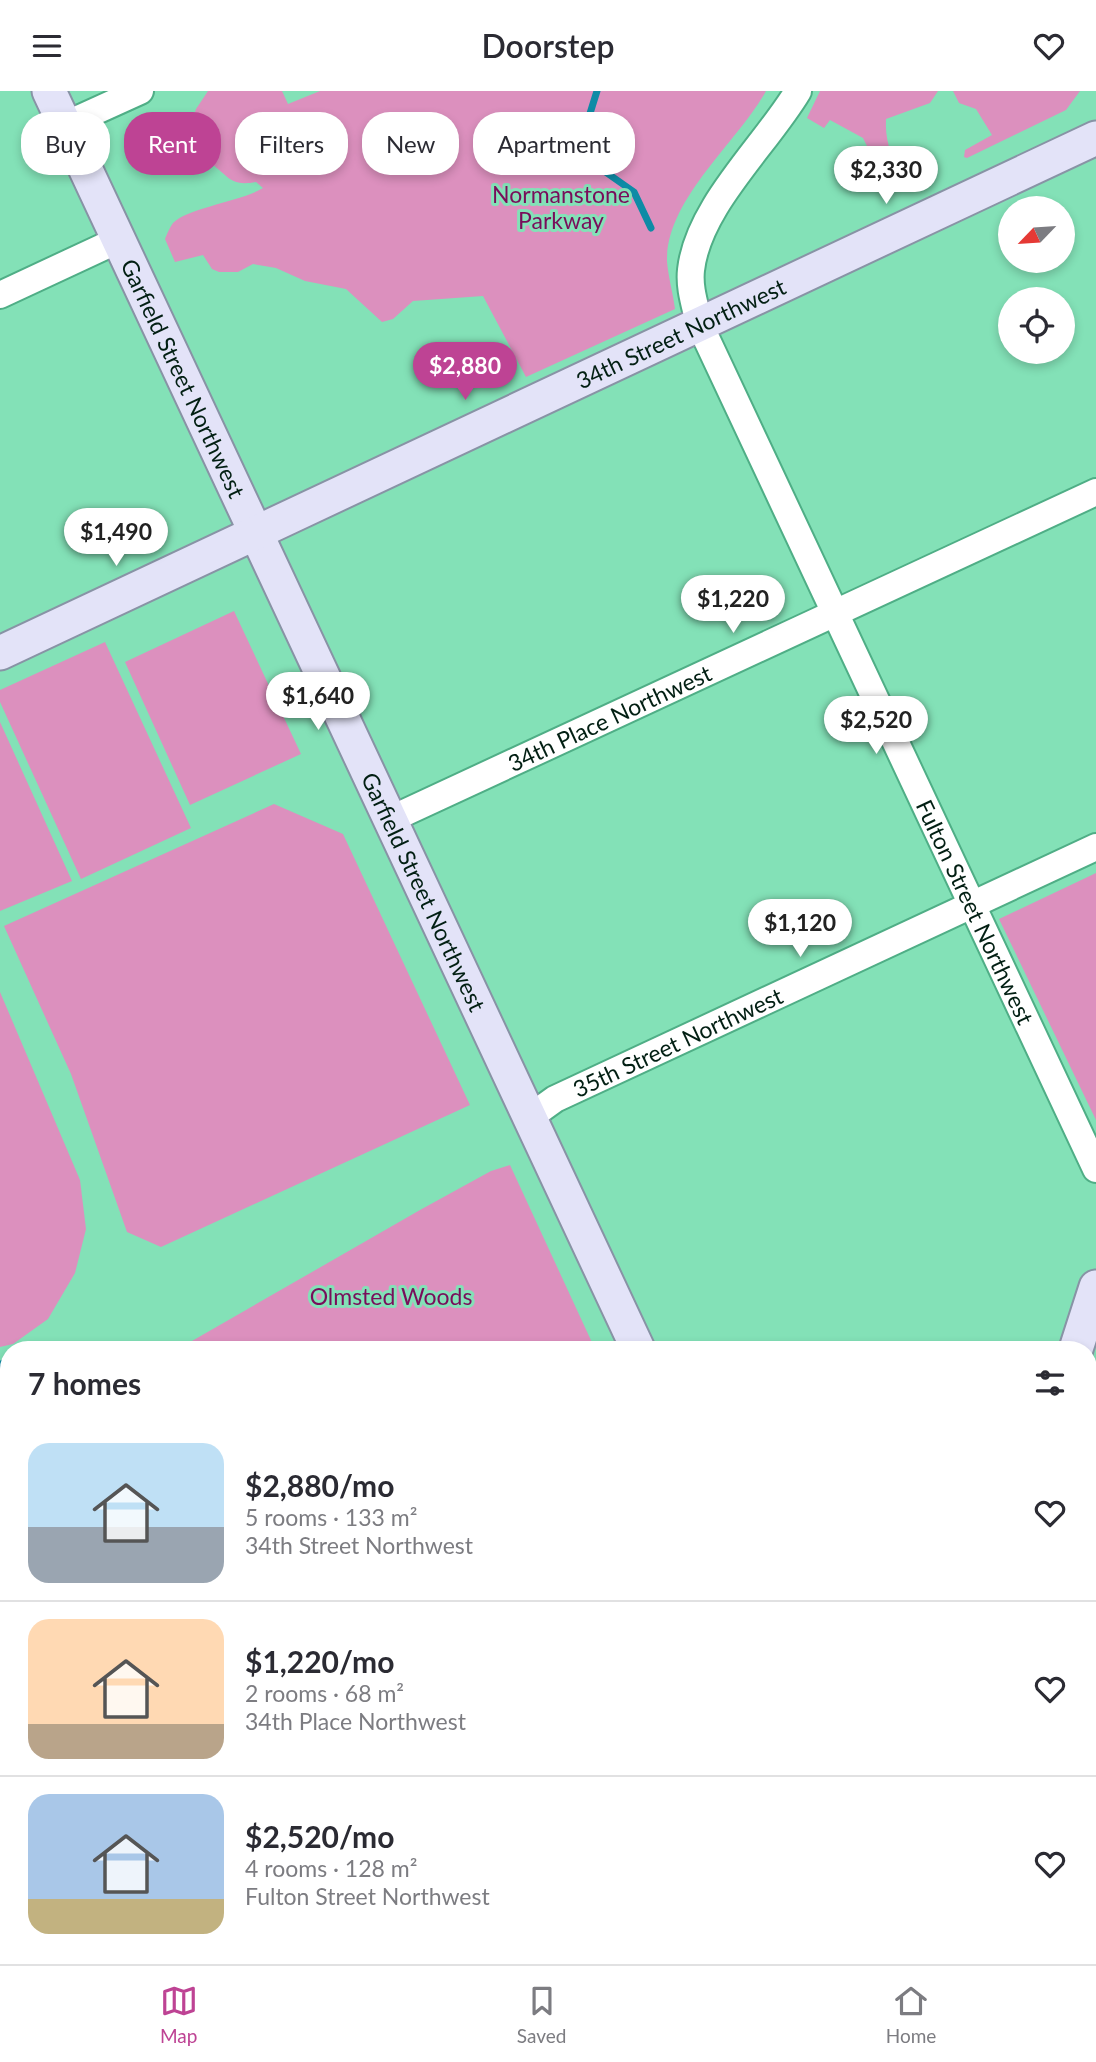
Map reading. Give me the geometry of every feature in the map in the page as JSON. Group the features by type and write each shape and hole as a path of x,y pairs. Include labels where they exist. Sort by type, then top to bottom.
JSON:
{"main road":[{"name":"Garfield Street Northwest","path":"49,91 59,112"},
{"name":"34th Street Northwest","path":"0,653 254,531 1096,138"},
{"name":"Garfield Street Northwest","path":"88,175 634,1341"},
{"path":"1079,1341 1096,1287"}],"street":[{"path":"94,112 140,91"},
{"name":"Fulton Street Northwest","path":"798,91 723,197 697,244 691,284 698,323 1096,1169"},
{"path":"0,295 118,240"},
{"name":"34th Place Northwest","path":"389,820 1096,492"},
{"name":"35th Street Northwest","path":"530,1117 555,1099 1096,847"}],"green space":[{"name":"Normanstone Parkway","path":"208,91 282,91 288,104 320,91 766,91 691,193 678,215 670,238 667,261 675,309 526,377 483,296 413,301 393,319 382,322 346,289 305,281 276,268 253,264 238,272 219,272 212,269 203,255 175,262 165,239 173,223 190,213 263,188 256,182 238,183 221,172 221,112 195,112"},
{"path":"820,91 938,91 930,103 886,119 887,139 893,158 899,171 905,168 908,175 890,184 885,182 863,138 830,120 824,128 807,118"},
{"path":"953,91 1080,91 1066,110 967,158 964,157 965,150 992,135 976,109 959,103"},
{"path":"234,611 301,754 190,805 125,662"},
{"path":"105,642 191,828 81,879 0,702 0,690"},
{"path":"0,722 72,881 0,911"},
{"path":"274,804 343,834 470,1105 161,1247 127,1232 71,1074 4,926"},
{"path":"1096,873 1096,1120 999,919"},
{"path":"0,992 80,1180 86,1229 75,1273 48,1319 17,1341 0,1341"},
{"name":"Olmsted Woods","path":"510,1165 591,1341 192,1341 420,1210 491,1171"}],"waterway":[{"path":"597,91 587,123 597,166 634,192 651,228"}]}
